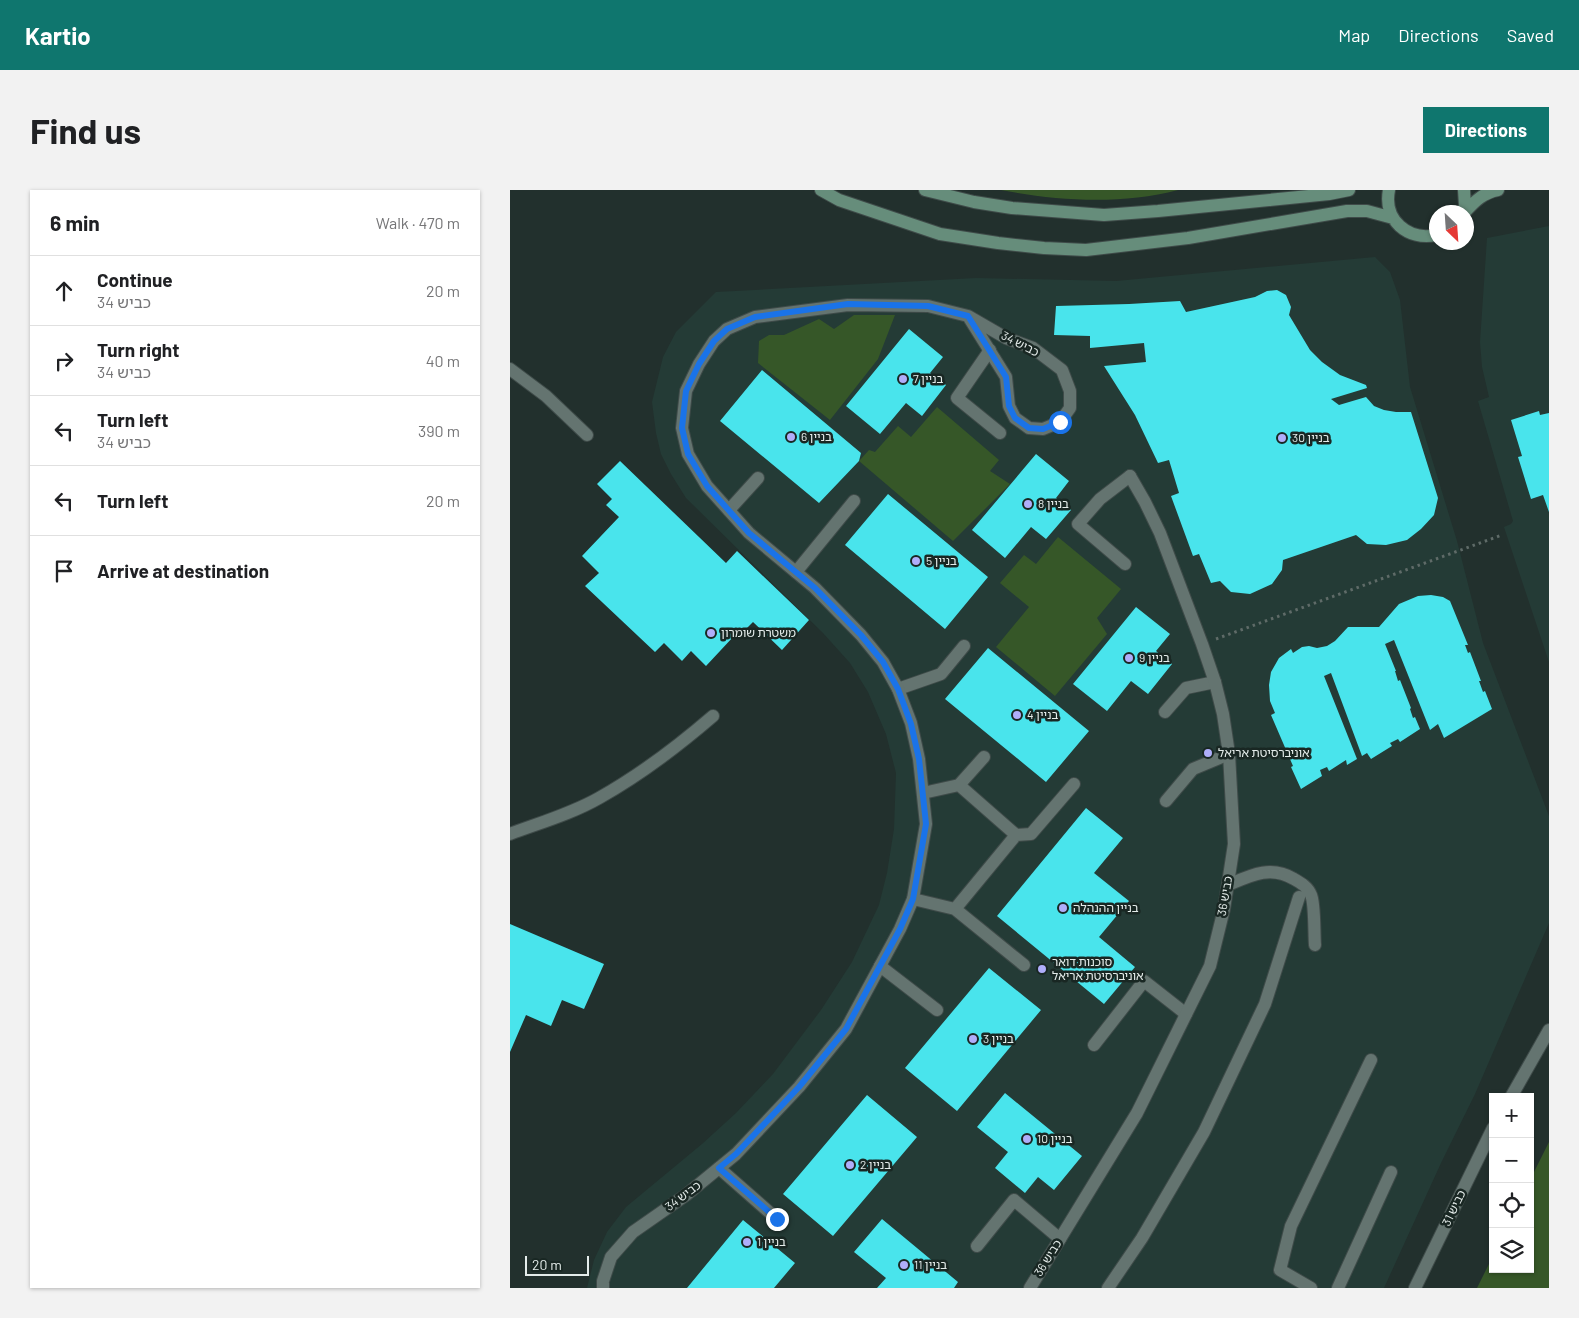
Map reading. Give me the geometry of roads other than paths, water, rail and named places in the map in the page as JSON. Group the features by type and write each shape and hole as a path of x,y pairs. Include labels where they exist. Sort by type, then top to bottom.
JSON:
{"main road":[{"path":"821,190 839,200 940,234 998,243 1086,250 1188,238 1347,211 1367,210 1393,218"},
{"path":"925,190 974,202 1012,208 1104,215 1320,195 1349,190"},
{"path":"1390,190 1389,207 1393,218 1399,225 1414,235 1429,237"},
{"path":"1464,190 1465,205"},
{"path":"1471,205 1477,199 1498,190"}],"street":[{"name":"כביש 34","path":"603,1288 603,1281 611,1257 632,1232 686,1195 736,1154 799,1087 846,1029 900,929 913,899 926,824 919,759 911,724 898,689 883,662 861,635 815,588 749,533 707,486 688,454 682,428 686,391 714,341 727,329 755,317 848,304 928,306 968,316 1006,338 1033,348 1062,370 1070,391 1070,408 1060,422 1043,429 1029,428 1015,418 1009,406 1006,377 968,316"},
{"path":"990,350 957,398 1000,433"},
{"path":"510,369 546,396 587,435"},
{"name":"כביש 36","path":"1030,1288 1138,1113 1210,966 1224,909 1234,844 1229,754 1215,682 1160,533 1130,476 1100,499 1078,524 1125,564"},
{"path":"729,510 758,478"},
{"path":"796,572 854,501"},
{"path":"898,689 941,674 964,646"},
{"path":"1165,712 1186,688 1215,682"},
{"path":"510,834 597,799 638,775 682,743 713,716"},
{"path":"1166,801 1193,769 1229,754"},
{"path":"923,793 959,785 984,757"},
{"path":"959,785 1016,835 1032,834 1074,784"},
{"path":"955,909 1016,835"},
{"path":"1228,885 1265,872 1288,875 1300,882 1312,896 1315,945"},
{"path":"1108,1288 1142,1238 1204,1132 1265,1004 1299,896"},
{"path":"913,899 955,909 1024,965"},
{"path":"880,966 937,1010"},
{"path":"1094,1045 1144,981 1186,1014"},
{"path":"1512,1093 1549,1030"},
{"path":"1312,1288 1280,1270 1292,1226 1371,1060"},
{"name":"כביש 31","path":"1415,1288 1489,1136"},
{"path":"719,1168 777,1219"},
{"path":"1338,1288 1392,1172"},
{"path":"977,1246 1014,1200 1060,1239"}],"place":[{"name":"בניין 7","path":"903,379"},
{"name":"בניין 6","path":"791,437"},
{"name":"בניין 30","path":"1282,438"},
{"name":"בניין 8","path":"1028,504"},
{"name":"בניין 5","path":"916,561"},
{"name":"משטרת שומרון","path":"711,633"},
{"name":"בניין 9","path":"1129,658"},
{"name":"בניין 4","path":"1017,715"},
{"name":"אוניברסיטת אריאל","path":"1208,753"},
{"name":"בניין ההנהלה","path":"1063,908"},
{"name":"סוכנות דואר אוניברסיטת אריאל","path":"1042,969"},
{"name":"בניין 3","path":"973,1039"},
{"name":"בניין 10","path":"1027,1139"},
{"name":"בניין 2","path":"850,1165"},
{"name":"בניין 1","path":"747,1242"},
{"name":"בניין 11","path":"904,1265"}]}
